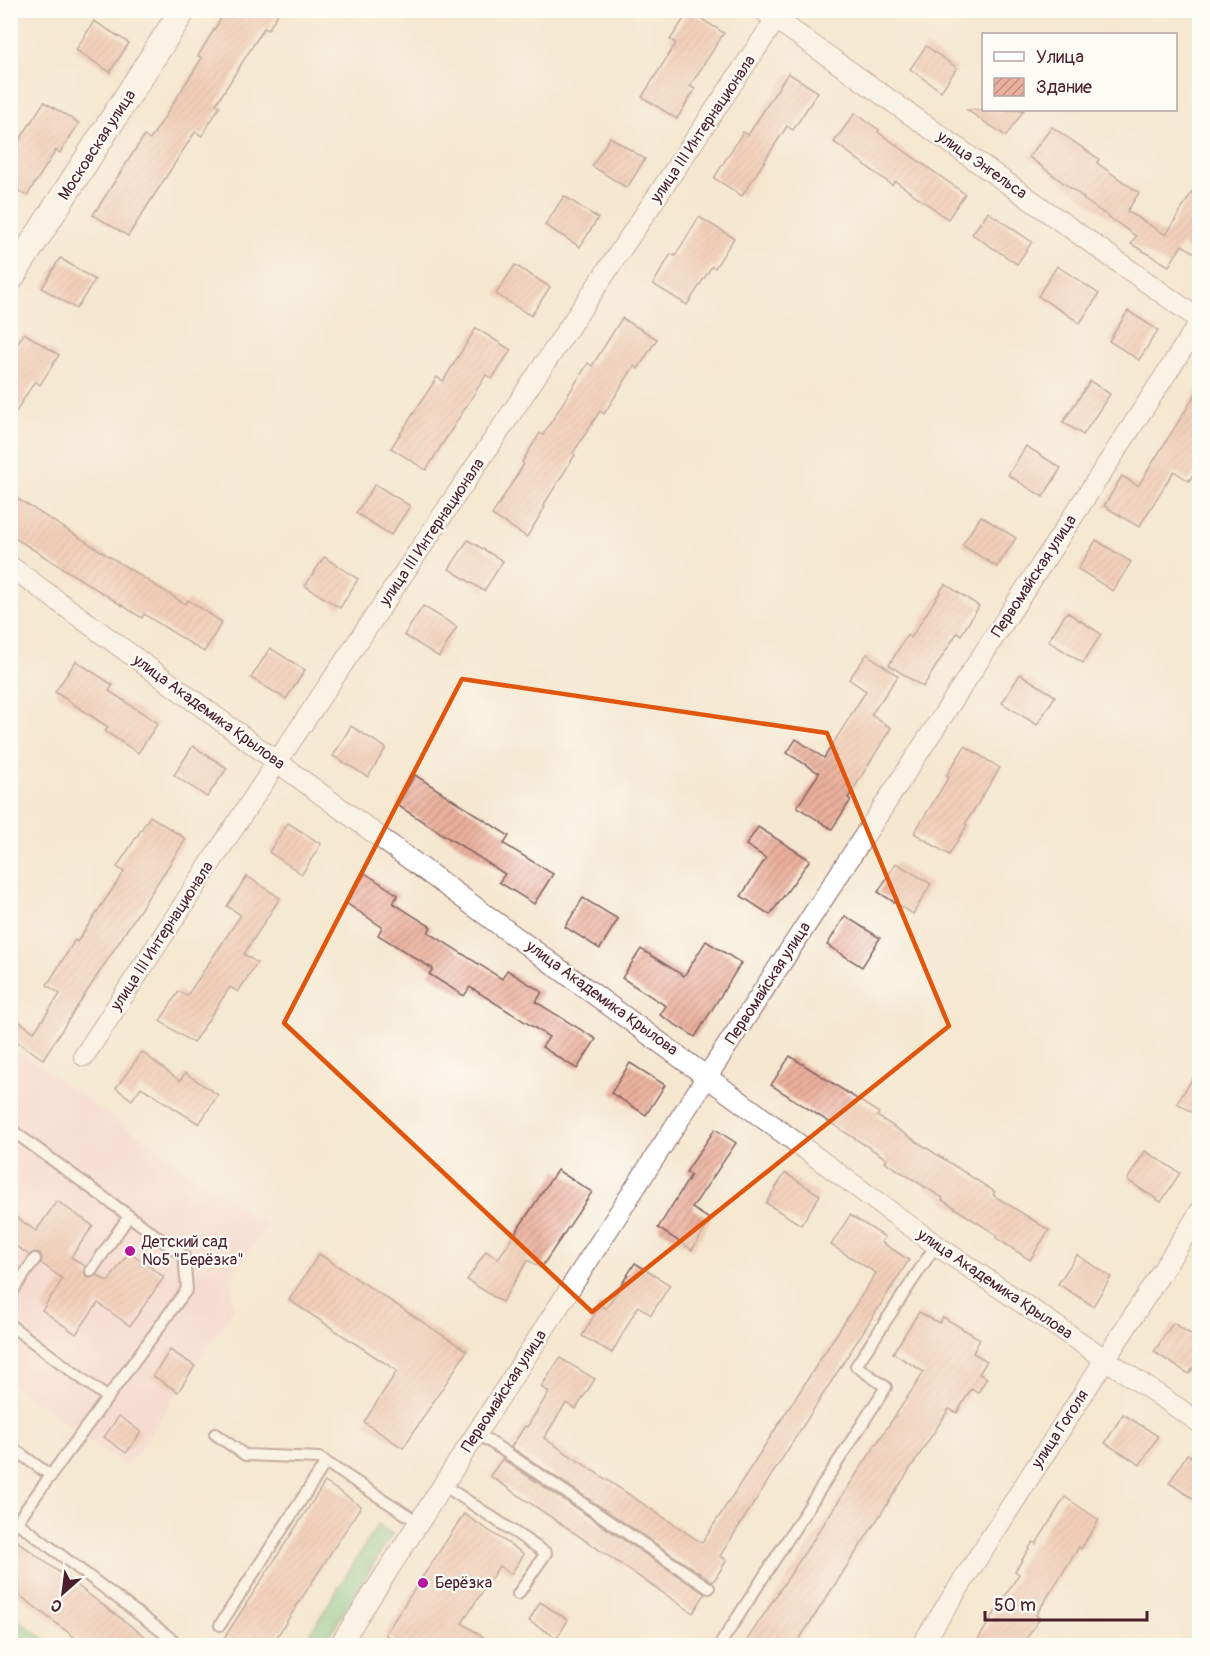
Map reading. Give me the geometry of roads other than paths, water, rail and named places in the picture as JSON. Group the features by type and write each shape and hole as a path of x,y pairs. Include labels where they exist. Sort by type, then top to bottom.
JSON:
{"street":[{"name":"Московская улица","path":"10,279 183,10"},
{"name":"улица Энгельса","path":"774,14 1200,321"},
{"name":"улица III Интернационала","path":"84,1056 774,14"},
{"name":"Первомайская улица","path":"339,1646 1200,321"},
{"name":"улица Академика Крылова","path":"10,566 708,1075 936,1245 1200,1423"},
{"name":"улица Гоголя","path":"921,1646 1200,1212"}],"lane":[{"path":"10,1129 184,1256 187,1289 14,1527 181,1646"},
{"path":"91,1271 129,1216"},
{"path":"719,1646 886,1387 856,1366 936,1245"},
{"path":"10,1296 35,1259"},
{"path":"10,1325 108,1398"},
{"path":"477,1432 709,1588"},
{"path":"215,1434 244,1455 319,1458 418,1522"},
{"path":"10,1446 51,1476"},
{"path":"220,1625 326,1462"},
{"path":"442,1485 546,1553 518,1594"}],"place":[{"name":"Детский сад №5 \"Берёзка\"","path":"130,1251"},
{"name":"Берёзка","path":"423,1583"}]}
